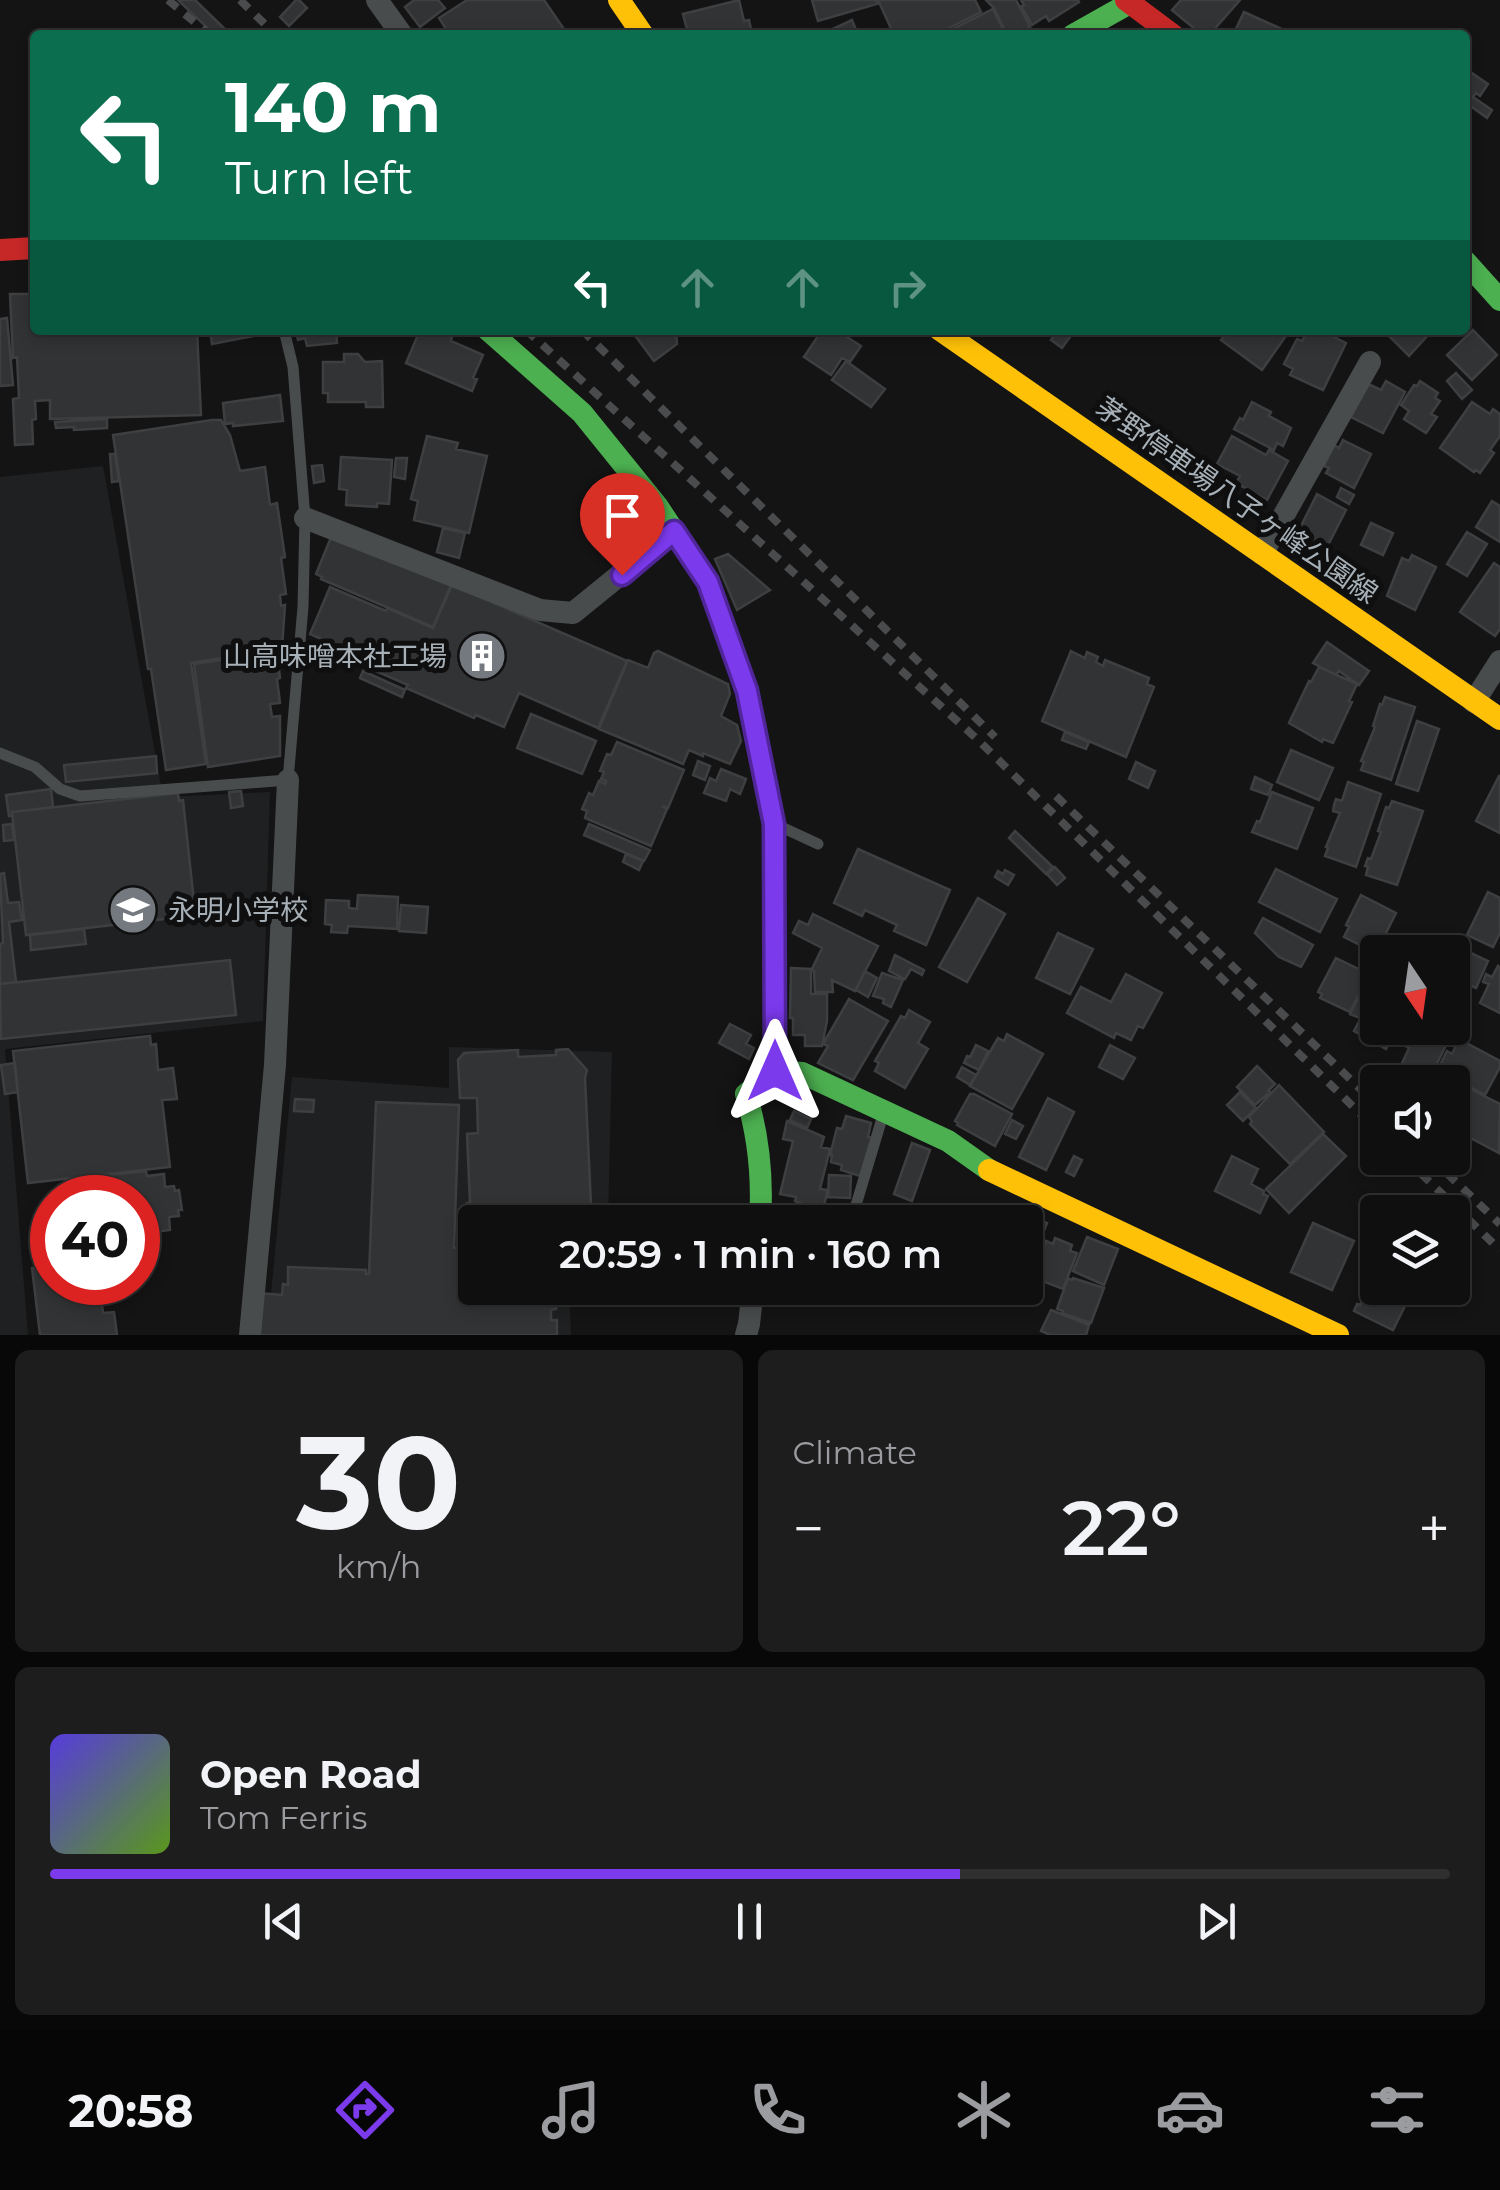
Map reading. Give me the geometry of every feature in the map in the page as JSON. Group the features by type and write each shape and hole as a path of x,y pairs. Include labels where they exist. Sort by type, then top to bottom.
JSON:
{"street":[{"path":"377,0 398,30"},
{"path":"619,0 640,30"},
{"path":"1081,30 1128,2 1166,30"},
{"path":"0,250 30,248"},
{"path":"1470,267 1500,300"},
{"path":"494,335 582,413 658,507 708,582 747,691 774,824 775,1071"},
{"name":"茅野停車場八子ヶ峰公園線","path":"947,335 1500,720"},
{"path":"1262,554 1370,362"},
{"path":"305,518 540,610 573,613 674,531"},
{"path":"1474,702 1500,661"},
{"path":"250,1335 275,1065 288,780"},
{"path":"761,1205 758,1128 746,1094 775,1071 802,1073 948,1141 994,1173 1338,1335"},
{"path":"746,1335 752,1305"}],"lane":[{"path":"0,753 34,766 60,789 80,796 288,780 303,607 305,518 293,367 285,335"},
{"path":"774,824 818,844"},
{"path":"855,1205 885,1111"}],"shaded area":[{"name":"永明小学校","path":"103,466 163,797 270,792 263,1021 5,1049 28,1335 0,1335 0,477"},
{"path":"449,1047 612,1052 608,1205 458,1205 458,1305 570,1305 571,1335 267,1335 292,1077 449,1088"}],"building":[{"path":"178,0 195,0 226,30 210,30"},
{"path":"296,0 307,8 289,26 280,17"},
{"path":"414,0 438,0 445,8 420,27 405,7"},
{"path":"467,0 544,0 565,30 447,30 439,18"},
{"path":"739,0 744,21 749,20 751,30 689,30 683,14"},
{"path":"812,0 876,0 877,4 818,21"},
{"path":"878,0 975,0 981,12 945,30 892,30"},
{"path":"986,0 1016,0 1030,27 1005,30"},
{"path":"1021,0 1079,2 1049,21 1046,16 1032,25"},
{"path":"1181,0 1240,0 1214,30 1196,30 1172,10"},
{"path":"993,9 1004,30 951,30"},
{"path":"1244,12 1282,29 1282,30 1235,30"},
{"path":"852,20 856,30 831,30"},
{"path":"1472,73 1488,84 1480,96 1476,93 1473,97 1492,110 1487,118 1470,106"},
{"path":"10,294 30,294 30,335 197,335 201,415 50,419 50,400 35,401 33,444 15,445 13,399 19,398 17,357 13,358"},
{"path":"7,318 13,385 0,386 0,319"},
{"path":"1473,330 1497,355 1472,380 1447,355"},
{"path":"211,335 259,335 212,344"},
{"path":"297,335 336,335 337,343 307,346 305,338 298,340"},
{"path":"418,335 448,335 451,341 483,355 472,391 406,363"},
{"path":"635,335 676,335 677,344 654,361"},
{"path":"819,335 844,335 861,346 850,362 842,358 831,375 804,357"},
{"path":"1054,335 1071,335 1062,348 1051,340"},
{"path":"1225,335 1286,335 1262,370 1221,340"},
{"path":"1305,335 1330,335 1346,343 1323,390 1290,375 1293,369 1284,364 1297,339 1302,341"},
{"path":"1388,335 1428,335 1409,356"},
{"path":"344,354 358,354 365,362 382,361 383,407 366,407 366,402 328,402 328,393 323,393 323,362 344,362"},
{"path":"846,361 885,389 871,407 832,380"},
{"path":"1456,373 1472,390 1462,399 1447,381"},
{"path":"1386,381 1405,392 1383,433 1351,417 1368,384 1381,390"},
{"path":"1420,381 1438,393 1435,398 1440,401 1431,414 1437,417 1426,433 1404,419 1409,411 1401,405"},
{"path":"280,395 283,421 225,424 223,403"},
{"path":"1252,402 1291,428 1283,446 1277,443 1274,450 1234,429"},
{"path":"1472,402 1490,414 1493,409 1500,414 1500,436 1480,473 1440,448"},
{"path":"107,419 107,428 74,430 56,428 55,422"},
{"path":"221,420 230,435 240,471 265,467 270,505 277,503 285,557 281,558 286,594 280,595 281,606 285,605 282,648 191,663 206,764 166,770 113,435"},
{"path":"427,436 458,443 456,449 487,456 469,533 414,520 418,501 411,499"},
{"path":"1232,436 1266,455 1269,450 1288,461 1267,500 1236,483 1240,476 1217,464"},
{"path":"1343,440 1371,454 1354,488 1326,473 1329,468 1324,466 1334,445 1339,448"},
{"path":"110,454 115,454 119,481 112,482"},
{"path":"341,457 392,460 389,504 346,505 347,490 339,489"},
{"path":"396,458 407,458 405,479 394,477"},
{"path":"322,465 324,481 314,483 312,466"},
{"path":"1341,488 1354,495 1349,504 1337,497"},
{"path":"1317,494 1346,510 1326,549 1297,534"},
{"path":"1492,501 1500,506 1500,542 1476,527"},
{"path":"1371,523 1393,533 1383,555 1361,545"},
{"path":"443,528 465,533 459,558 437,552"},
{"path":"1467,532 1487,544 1467,576 1447,564"},
{"path":"332,535 451,585 433,627 321,579 316,574"},
{"path":"728,554 770,590 737,610 715,559"},
{"path":"1412,555 1436,567 1415,610 1387,596 1402,558 1409,561"},
{"path":"1494,563 1500,567 1500,629 1495,636 1460,612"},
{"name":"山高味噌本社工場","path":"452,585 627,661 598,728 519,693 504,727 476,715 474,718 348,659 352,652 310,634 330,587 433,628"},
{"path":"1327,642 1369,671 1359,685 1339,671 1336,675 1313,663"},
{"path":"320,643 351,652 346,663 317,651"},
{"path":"658,651 728,684 730,694 721,716 737,725 741,741 730,764 689,750 683,764 599,729 628,660 648,668"},
{"path":"1071,651 1085,658 1087,652 1098,657 1096,662 1103,666 1105,660 1149,678 1147,684 1154,687 1126,757 1042,721"},
{"path":"273,652 274,663 278,662 280,703 270,704 272,717 280,716 280,756 208,767 194,664"},
{"path":"1319,667 1357,684 1333,743 1323,739 1322,742 1289,723"},
{"path":"363,671 405,690 402,697 360,678"},
{"path":"1385,697 1415,707 1391,780 1361,770"},
{"path":"531,714 596,741 582,774 517,748"},
{"path":"1417,721 1439,729 1418,791 1396,784"},
{"path":"1065,732 1089,742 1086,749 1062,740"},
{"path":"617,742 684,770 668,808 662,806 667,809 651,846 585,818 587,811 582,809 599,781 605,784 601,779 604,772 600,771"},
{"path":"1291,750 1333,768 1319,800 1277,782"},
{"path":"156,756 157,773 66,782 64,765"},
{"path":"698,761 710,766 705,780 693,775"},
{"path":"1136,762 1155,771 1148,788 1129,779"},
{"path":"721,769 746,779 740,794 730,789 726,801 704,793 710,778 716,781"},
{"path":"1500,776 1500,833 1476,821"},
{"path":"1255,777 1272,785 1268,795 1251,789"},
{"path":"1348,782 1381,794 1356,867 1325,856 1340,813 1333,811 1334,805 1336,799 1342,801"},
{"path":"51,789 53,807 12,812 9,816 6,795"},
{"path":"241,791 243,806 231,808 229,792"},
{"path":"1272,792 1313,808 1297,849 1252,832"},
{"path":"178,793 179,801 183,800 195,911 190,911 191,916 26,935 12,812"},
{"path":"1392,801 1423,811 1397,885 1366,875 1365,866 1381,832 1378,831 1386,807"},
{"path":"12,824 14,840 4,841 3,825"},
{"path":"589,824 650,850 644,861 584,835"},
{"path":"1015,831 1053,867 1046,874 1009,838"},
{"path":"858,849 950,890 926,945 894,931 897,925 865,910 862,916 834,903"},
{"path":"626,854 643,861 639,870 623,862"},
{"path":"1055,867 1065,878 1057,885 1047,874"},
{"path":"1276,869 1337,899 1320,932 1259,902"},
{"path":"1005,870 1014,875 1008,885 995,877 998,871 1003,874"},
{"path":"4,873 8,903 19,902 22,920 9,922 16,982 0,984 0,874"},
{"path":"1488,892 1500,898 1500,933 1493,947 1467,935"},
{"path":"358,895 398,897 397,929 348,926 347,933 331,932 332,925 325,924 326,900 349,901 349,908 357,909"},
{"path":"1361,895 1396,913 1385,935 1360,935 1360,945 1344,937 1349,927 1346,925"},
{"path":"978,898 1005,914 967,982 939,967"},
{"path":"401,905 428,907 426,933 399,931"},
{"path":"813,914 878,946 855,991 832,980 833,992 815,992 812,969 822,948 793,933 799,921 808,925"},
{"path":"1263,918 1313,945 1301,967 1279,957 1255,933"},
{"path":"84,929 86,944 31,950 30,935"},
{"path":"1058,933 1093,949 1070,994 1036,978"},
{"path":"1470,952 1488,961 1476,988 1470,985"},
{"path":"895,955 924,970 922,975 911,969 905,979 889,971"},
{"path":"1336,958 1360,970 1360,992 1350,1012 1320,998 1322,994 1318,992"},
{"path":"230,960 236,1015 1,1039 0,984"},
{"path":"1498,966 1500,1013 1480,1003 1489,984 1483,982 1486,974 1492,977"},
{"path":"791,968 811,969 811,994 827,994 822,1046 805,1046 805,1035 793,1035"},
{"path":"865,971 877,978 868,997 856,990"},
{"path":"882,973 903,980 891,1007 883,1003 884,999 873,996"},
{"path":"1126,974 1162,993 1143,1028 1138,1026 1131,1040 1116,1033 1114,1038 1067,1013 1081,987 1111,1002"},
{"path":"1360,994 1360,1018 1350,1014"},
{"path":"849,999 888,1021 853,1080 818,1063 828,1046 823,1044"},
{"path":"909,1010 930,1022 918,1043 928,1049 905,1088 875,1071 879,1063 875,1061 901,1016 905,1018"},
{"path":"730,1024 751,1035 746,1044 754,1048 749,1059 719,1043"},
{"path":"1007,1034 1043,1054 1012,1109 970,1086 998,1038 1004,1041"},
{"path":"150,1036 151,1045 156,1044 158,1070 173,1068 177,1099 162,1100 170,1167 99,1175 30,1175 28,1183 13,1051"},
{"path":"976,1045 988,1051 979,1070 964,1063"},
{"path":"1110,1045 1135,1058 1123,1079 1099,1067"},
{"path":"1404,1045 1446,1045 1436,1065 1401,1065 1409,1048"},
{"path":"1456,1045 1470,1045 1500,1061 1485,1095 1470,1087 1470,1065 1440,1065 1447,1051 1452,1054"},
{"path":"568,1049 587,1070 591,1204 467,1205 467,1134 478,1133 477,1098 460,1098 458,1060 464,1053 518,1050 518,1057 556,1055 556,1050"},
{"path":"15,1063 18,1092 5,1094 1,1065"},
{"path":"1257,1066 1275,1084 1255,1105 1237,1087"},
{"path":"962,1067 976,1075 970,1085 957,1077"},
{"path":"1279,1085 1324,1132 1290,1164 1250,1124 1249,1117"},
{"path":"1470,1089 1500,1104 1499,1153 1470,1138"},
{"path":"1240,1092 1256,1108 1243,1121 1227,1105"},
{"path":"970,1094 1012,1114 995,1146 955,1121"},
{"path":"1048,1098 1074,1112 1046,1170 1019,1157"},
{"path":"295,1099 314,1100 313,1112 294,1111"},
{"path":"376,1102 459,1105 454,1248 458,1248 458,1305 556,1305 551,1310 551,1320 557,1320 557,1335 253,1335 259,1293 282,1295 283,1284 288,1285 288,1267 366,1270 369,1274"},
{"path":"794,1111 811,1119 807,1128 790,1120"},
{"path":"846,1116 871,1123 868,1137 874,1138 863,1177 831,1162 837,1128 842,1129"},
{"path":"1012,1120 1023,1126 1016,1139 1005,1134"},
{"path":"787,1121 824,1137 821,1147 830,1149 820,1189 828,1190 824,1205 805,1205 795,1201 796,1197 780,1194 793,1141 783,1139"},
{"path":"1323,1134 1346,1156 1289,1213 1266,1189"},
{"path":"912,1143 930,1150 912,1201 894,1194"},
{"path":"1074,1156 1082,1160 1074,1176 1066,1172"},
{"path":"1232,1156 1258,1169 1251,1184 1268,1196 1260,1213 1215,1191"},
{"path":"146,1171 147,1175 109,1175"},
{"path":"164,1174 165,1187 179,1190 182,1210 178,1210 179,1216 169,1217 170,1230 160,1231 160,1175 156,1175"},
{"path":"829,1175 851,1176 850,1198 828,1197"},
{"path":"1313,1223 1354,1241 1332,1290 1291,1272"},
{"path":"1087,1237 1118,1249 1104,1285 1073,1271"},
{"path":"1055,1238 1072,1245 1070,1251 1077,1253 1063,1289 1043,1281 1043,1249 1046,1241 1053,1244"},
{"path":"1068,1278 1104,1288 1091,1323 1057,1309"},
{"path":"1357,1304 1406,1305 1393,1330 1354,1311"},
{"path":"36,1305 102,1305 103,1313 114,1312 117,1335 40,1335"},
{"path":"1051,1310 1089,1325 1086,1335 1050,1335 1041,1331"}],"railway":[{"path":"168,0 204,30"},
{"path":"240,0 271,30"},
{"path":"532,335 977,739 1360,1113"},
{"path":"587,335 995,737"},
{"path":"1056,796 1360,1089"},
{"path":"1423,1175 1500,1250"},
{"path":"1449,1175 1500,1224"}],"traffic: fast":[{"path":"1082,30 1130,3"},
{"path":"1470,267 1500,300"},
{"path":"494,335 582,413 658,507 708,583 747,691 774,824 774,863"},
{"path":"761,1205 759,1158 746,1094 775,1071 802,1073 948,1141 989,1170"}],"traffic: slow":[{"path":"619,0 640,30"},
{"path":"947,335 1500,719"},
{"path":"774,863 775,1071"},
{"path":"989,1170 1338,1335"}],"traffic: jam":[{"path":"1126,0 1166,30"},
{"path":"0,250 30,248"}],"place":[{"name":"山高味噌本社工場","path":"482,656"},
{"name":"永明小学校","path":"133,910"}],"route":[{"path":"622,575 674,531 708,582 747,691 774,824 775,1071"}]}
